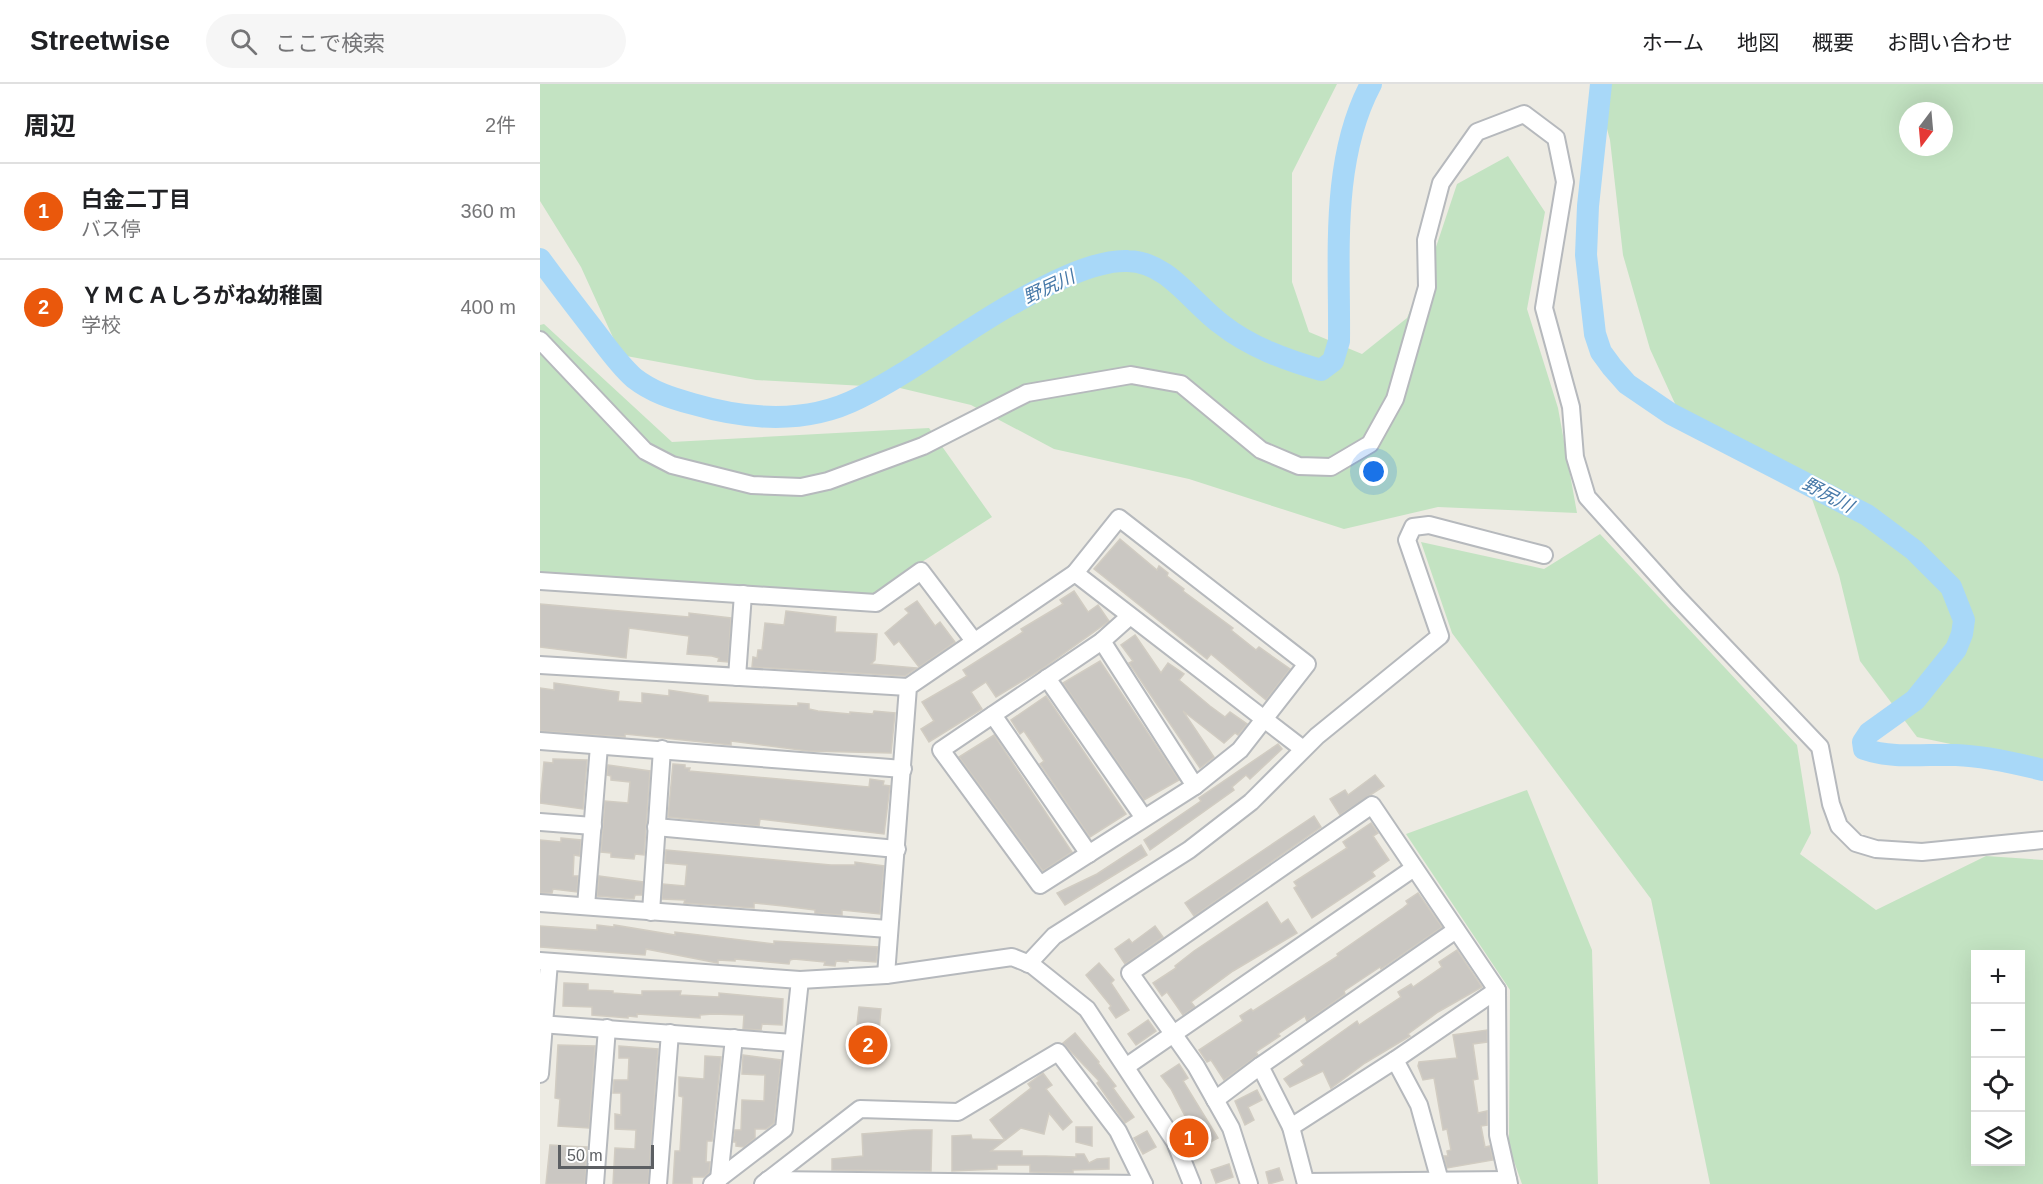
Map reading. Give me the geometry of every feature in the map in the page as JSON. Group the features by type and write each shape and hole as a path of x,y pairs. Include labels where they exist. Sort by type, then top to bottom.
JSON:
{"street":[{"path":"540,340 656,459 752,485 801,487 828,481 923,446 1026,393 1131,375 1181,384 1261,450 1299,466 1331,467 1370,444 1395,399 1427,287 1426,240 1442,183 1477,132 1524,114 1556,138 1565,182 1544,308 1571,407 1575,457 1587,497 1677,597 1820,747 1831,804 1839,826 1856,843 1876,849 1922,852 2043,840"},
{"path":"540,665 908,687 1075,573 1119,518 1307,664 1240,750 1195,786 1040,885 941,750 1102,641 1130,616"},
{"path":"1028,964 1054,936 1189,850 1244,808 1271,784 1303,749 1440,636 1407,540 1413,527 1429,525 1544,555"},
{"path":"540,581 876,603 921,571 974,641"},
{"path":"1075,573 1303,749"},
{"path":"737,677 743,594"},
{"path":"1102,641 1195,786"},
{"path":"1047,678 1144,818"},
{"path":"886,975 908,687"},
{"path":"993,715 1089,854"},
{"path":"540,741 903,769"},
{"path":"586,906 599,746"},
{"path":"651,912 662,749"},
{"path":"1249,1184 1231,1128 1174,1034 1130,973 1372,806 1497,990 1498,1135 1508,1182 1306,1183 1291,1127 1260,1066"},
{"path":"540,822 592,826"},
{"path":"656,827 897,849"},
{"path":"1127,1066 1414,868"},
{"path":"540,903 888,929"},
{"path":"1215,1100 1260,1066 1456,930"},
{"path":"540,1074 545,962 800,980 886,975 1012,957 1028,964 1087,1009 1127,1066 1175,1142 1192,1184"},
{"path":"715,1181 784,1129 800,980"},
{"path":"1291,1127 1395,1060 1497,990"},
{"path":"542,1024 793,1042"},
{"path":"595,1184 607,1029"},
{"path":"658,1184 670,1033"},
{"path":"715,1181 734,1038"},
{"path":"1058,1052 1118,1131 1144,1184 765,1182 860,1109 958,1112 1058,1052"},
{"path":"1395,1060 1419,1105 1440,1181"}],"green space":[{"path":"540,84 1337,84 1292,173 1292,282 1309,332 1362,354 1407,318 1436,247 1457,184 1508,156 1545,212 1527,309 1558,408 1577,513 1438,507 1344,529 1189,479 1054,449 971,405 900,388 756,380 621,355 581,267 540,201"},
{"path":"1595,84 2043,84 2043,763 1917,737 1860,661 1839,575 1812,499 1777,463 1683,421 1650,349 1623,255 1610,140"},
{"path":"544,324 672,442 929,428 992,517 872,594 540,575 540,325"},
{"path":"1600,534 1797,745 1811,833 1800,854 1876,910 1986,856 2043,860 2043,1184 1710,1184 1651,899 1452,633 1421,542 1544,569"},
{"path":"1527,790 1592,950 1598,1184 1522,1184 1509,1147 1510,990 1406,834"}],"building":[{"path":"1120,539 1157,570 1159,566 1168,573 1167,576 1184,589 1183,591 1233,628 1231,630 1256,650 1259,647 1290,669 1266,700 1211,654 1207,659 1094,569"},
{"path":"1074,591 1088,612 1098,605 1109,621 1042,669 996,697 986,682 971,692 982,709 929,742 921,729 934,721 922,702 967,676 963,670 1023,632 1021,629 1063,604 1060,600"},
{"path":"917,601 935,626 940,622 955,642 919,667 899,641 894,645 885,633 909,613 905,609"},
{"path":"540,604 689,617 689,613 731,618 728,662 718,661 719,658 712,656 687,654 689,636 629,628 626,658 540,647"},
{"path":"786,611 836,617 835,632 877,634 875,660 871,664 917,668 905,676 752,667 753,657 757,658 758,650 762,650 765,623 784,625"},
{"path":"1135,635 1161,673 1168,663 1184,674 1179,680 1210,706 1225,717 1230,712 1247,724 1238,735 1235,733 1224,743 1183,711 1214,757 1200,768 1129,663 1133,661 1121,645"},
{"path":"1100,661 1179,780 1144,800 1063,683"},
{"path":"554,683 619,692 618,701 642,703 642,693 669,696 669,690 708,696 708,702 798,706 798,703 809,704 809,709 818,711 850,714 850,712 873,714 874,711 895,713 891,753 808,751 731,741 731,745 625,734 625,737 540,731 540,688 554,690"},
{"path":"1046,696 1126,814 1090,837 1040,764 1044,761 1024,731 1020,734 1011,720"},
{"path":"994,735 1072,852 1043,871 959,757"},
{"path":"1278,744 1282,749 1250,779 1246,775 1232,787 1234,790 1150,850 1144,840 1201,801 1199,798"},
{"path":"553,759 587,760 583,809 540,803 544,762 553,763"},
{"path":"673,764 685,765 685,768 690,768 689,771 869,787 870,779 884,781 883,785 890,786 884,834 760,819 759,826 668,817"},
{"path":"608,765 650,771 644,855 635,854 634,859 611,857 611,853 601,852 605,801 628,803 630,782 611,780 611,776 607,775"},
{"path":"1375,775 1384,786 1340,815 1330,799 1345,790 1348,795"},
{"path":"1314,816 1321,827 1194,916 1185,903"},
{"path":"1371,823 1378,833 1373,836 1389,860 1372,872 1375,876 1312,918 1294,888 1297,886 1294,882 1347,848 1343,842"},
{"path":"561,838 581,840 580,856 574,855 573,876 578,876 577,892 553,889 552,893 540,893 540,840 561,842"},
{"path":"1141,845 1147,855 1065,905 1057,893 1097,874"},
{"path":"666,850 831,865 855,865 855,862 884,866 880,914 842,910 842,915 754,903 754,908 684,903 685,900 662,899 663,884 685,886 687,865 665,863"},
{"path":"599,876 643,882 642,895 635,895 634,899 597,896"},
{"path":"1418,893 1442,927 1381,969 1380,967 1344,991 1345,994 1307,1021 1305,1016 1278,1034 1280,1036 1256,1052 1258,1055 1224,1080 1211,1060 1207,1062 1199,1050 1243,1021 1240,1016 1251,1009 1253,1011 1338,956 1337,954 1403,908 1408,904 1406,901"},
{"path":"1267,902 1281,924 1288,919 1297,933 1233,971 1191,1002 1195,1007 1183,1015 1167,992 1162,996 1153,983 1176,968 1175,966 1194,951"},
{"path":"597,925 614,927 614,925 675,935 675,932 774,944 774,941 878,947 876,962 836,961 835,966 824,965 825,962 794,959 790,960 789,964 735,959 735,961 718,960 718,963 646,949 645,955 540,947 540,926 597,930"},
{"path":"1155,926 1163,937 1125,964 1115,949 1129,939 1132,943"},
{"path":"1457,950 1482,987 1438,1012 1408,1034 1410,1036 1365,1063 1331,1088 1323,1071 1290,1087 1284,1079 1304,1065 1301,1061 1357,1021 1359,1025 1401,997 1398,992 1411,984 1413,987 1442,967 1439,962"},
{"path":"1099,963 1114,980 1111,983 1129,1010 1116,1018 1109,1008 1111,1006 1086,975"},
{"path":"564,983 588,984 588,990 613,991 613,993 642,995 642,991 681,991 680,995 719,997 719,993 783,999 782,1025 762,1024 761,1030 743,1029 744,1015 713,1014 700,1015 700,1018 637,1014 637,1017 628,1016 628,1018 592,1015 592,1007 563,1006"},
{"path":"859,1007 881,1009 876,1063 853,1061"},
{"path":"1148,1020 1156,1031 1136,1045 1128,1034"},
{"path":"1487,1030 1487,1042 1473,1044 1478,1079 1473,1080 1478,1113 1487,1111 1487,1125 1481,1126 1485,1147 1490,1146 1493,1160 1447,1168 1444,1156 1448,1156 1447,1151 1451,1150 1447,1129 1443,1130 1434,1078 1423,1080 1418,1066 1419,1062 1457,1058 1453,1035"},
{"path":"1075,1033 1116,1086 1113,1088 1134,1117 1125,1123 1097,1083 1099,1081 1063,1043"},
{"path":"558,1045 595,1046 589,1128 558,1126 560,1099 555,1098"},
{"path":"619,1046 658,1049 648,1184 613,1184 615,1148 635,1149 636,1130 615,1129 615,1114 621,1115 621,1093 613,1093 614,1080 628,1080 629,1058 619,1058"},
{"path":"743,1055 781,1060 774,1123 766,1129 755,1129 755,1138 744,1147 736,1146 736,1142 733,1142 735,1130 741,1130 742,1100 764,1101 765,1075 742,1074"},
{"path":"705,1056 721,1057 712,1141 707,1141 706,1162 710,1162 709,1173 704,1177 692,1177 692,1184 673,1184 675,1151 680,1151 683,1097 679,1096 679,1077 704,1079"},
{"path":"1179,1064 1188,1078 1183,1081 1218,1138 1201,1147 1171,1089 1161,1076"},
{"path":"1043,1073 1052,1085 1046,1089 1072,1122 1063,1130 1049,1113 1044,1134 1021,1128 991,1151 1022,1151 1022,1156 1076,1157 1076,1154 1084,1154 1089,1163 1097,1159 1109,1158 1109,1169 1073,1170 1073,1173 1030,1172 1030,1165 997,1165 997,1169 952,1171 952,1136 971,1135 972,1139 1005,1140 990,1120 1031,1088 1028,1084"},
{"path":"1257,1090 1262,1100 1248,1107 1254,1120 1245,1125 1235,1101"},
{"path":"1076,1127 1092,1127 1092,1146 1076,1142"},
{"path":"932,1130 931,1171 832,1170 832,1159 863,1156 862,1134"},
{"path":"1147,1131 1156,1147 1143,1154 1134,1138"},
{"path":"550,1145 587,1147 585,1184 546,1184"},
{"path":"1229,1164 1233,1177 1216,1183 1211,1170"},
{"path":"1279,1168 1283,1180 1269,1184 1266,1172"}],"waterway":[{"name":"野尻川","path":"540,259 611,353 634,378 669,397 735,414 798,416 839,407 879,388 993,315 1037,290 1084,270 1114,262 1142,263 1155,268 1232,332 1256,346 1321,370 1333,361 1339,341 1339,243 1343,177 1358,114 1371,84"},
{"name":"野尻川","path":"1601,84 1588,206 1586,255 1595,334 1601,352 1627,384 1671,414 1867,515 1914,550 1951,587 1964,620 1956,649 1915,700 1869,733 1863,742 1864,749 1898,755 1978,757 2043,770"}],"place":[{"name":"ＹＭＣＡしろがね幼稚園","path":"868,1045"},
{"name":"白金二丁目","path":"1189,1138"}]}
